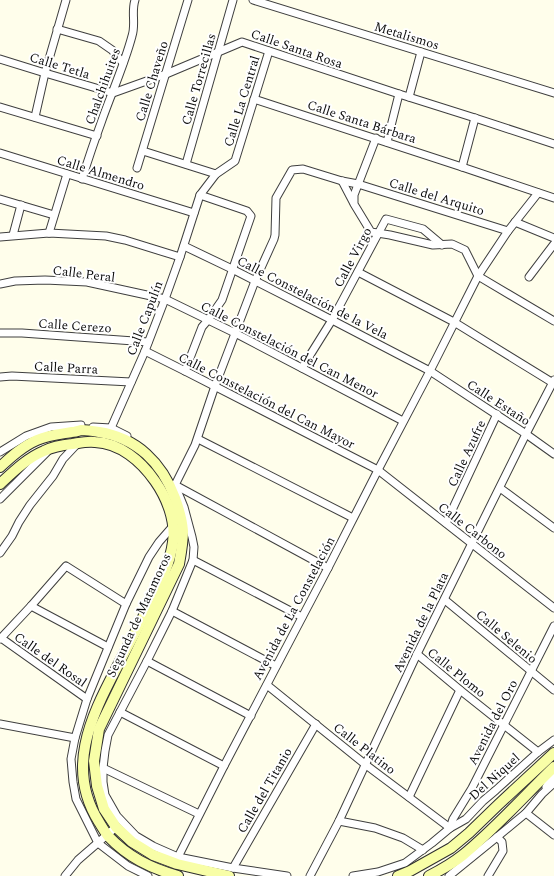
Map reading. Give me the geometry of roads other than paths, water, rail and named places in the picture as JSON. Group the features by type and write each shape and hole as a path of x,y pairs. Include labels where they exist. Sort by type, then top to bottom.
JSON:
{"main road":[{"name":"Segunda de Matamoros","path":"0,467 17,452 36,440 81,428 107,433 117,436 137,446 157,465 180,512 183,532 179,564 94,728"},
{"name":"Segunda de Matamoros","path":"0,484 35,455 59,446 95,442 118,447 134,458 150,474 170,490 173,540 170,560 147,610 94,714 94,728"},
{"path":"94,728 94,761 97,786 104,809 116,827 132,842 153,855 177,864 231,872"},
{"path":"94,728 86,741 83,763 87,795 94,814 107,835 125,851 144,864 178,876"},
{"path":"398,876 451,848 554,753"},
{"path":"429,876 447,867 485,836 554,767"}],"street":[{"path":"34,117 66,0"},
{"name":"Chalchihuites","path":"82,179 133,35 135,24 133,6 135,0"},
{"name":"Calle Chaveño","path":"137,168 188,0"},
{"name":"Calle Torrecillas","path":"186,164 233,0"},
{"name":"Metalismos","path":"253,0 554,93"},
{"path":"57,29 99,41 112,50 123,63"},
{"name":"Calle Santa Rosa","path":"113,93 166,74 242,42 554,144"},
{"name":"Calle La Central","path":"194,213 200,195 216,174 235,161 269,51"},
{"path":"409,97 421,52"},
{"name":"Calle Tetla","path":"0,59 113,93"},
{"path":"387,142 400,94"},
{"name":"Calle Santa Bárbara","path":"254,99 554,198"},
{"path":"0,107 97,136"},
{"path":"462,167 475,118"},
{"path":"354,204 354,195 376,138"},
{"path":"142,151 216,174"},
{"name":"Calle Almendro","path":"0,153 194,213"},
{"name":"Calle del Arquito","path":"255,281 275,235 276,198 292,170 303,169 342,181 358,184 508,231"},
{"path":"49,233 67,174"},
{"path":"342,181 371,232 433,245 452,244 465,250 478,276 554,321"},
{"name":"Avenida de La Constelación","path":"178,857 403,421 430,372 478,276 508,231 538,193"},
{"path":"185,371 202,327 222,300 251,216 247,211 200,195"},
{"path":"0,199 54,215"},
{"path":"13,235 21,205"},
{"name":"Calle Capulín","path":"111,428 145,351 184,246 194,213"},
{"name":"Calle Virgo","path":"302,368 332,320 386,219 423,229 442,245"},
{"path":"516,222 554,238"},
{"path":"0,237 49,233 106,236 125,240 180,257"},
{"path":"529,277 554,244"},
{"name":"Calle Constelación de la Vela","path":"184,246 332,320 430,372"},
{"path":"358,272 454,322 553,381"},
{"name":"Calle Peral","path":"0,284 15,281 45,280 87,282 165,299"},
{"path":"170,490 198,439 215,386 255,281"},
{"name":"Calle Constelación del Can Menor","path":"165,299 235,333 403,421"},
{"name":"Calle Cerezo","path":"0,334 22,333 148,342"},
{"name":"Calle Constelación del Can Mayor","path":"145,351 378,470"},
{"name":"Calle Estaño","path":"430,372 497,414 554,454"},
{"name":"Calle Parra","path":"0,377 12,376 131,382"},
{"name":"Avenida de la Plata","path":"310,876 339,821 417,654 553,381"},
{"name":"Calle Azufre","path":"446,524 497,414"},
{"path":"0,452 26,436 51,427 111,428 134,439 157,459 167,472 170,490 184,508 194,547 192,560 172,611 108,735 103,768 105,795 117,816 136,836 153,846 178,857 231,872 287,876"},
{"path":"198,439 354,518"},
{"path":"0,553 30,505 53,476 63,459 78,443"},
{"path":"0,499 51,448"},
{"name":"Calle Carbono","path":"378,470 554,608"},
{"path":"500,488 554,528"},
{"path":"170,490 328,568"},
{"path":"148,876 128,866 98,843 76,799 71,759 75,738 87,699 126,604 149,556 173,526"},
{"path":"192,560 302,617"},
{"path":"0,639 66,566 126,604"},
{"name":"Calle Selenio","path":"445,600 554,690"},
{"path":"31,606 108,647"},
{"path":"172,611 276,666"},
{"name":"Avenida del Oro","path":"450,828 453,819 472,788 554,626"},
{"name":"Calle del Rosal","path":"0,639 87,699"},
{"name":"Calle Plomo","path":"417,654 538,752"},
{"path":"147,661 251,716"},
{"name":"Calle Platino","path":"267,685 366,765 450,828"},
{"path":"408,797 460,690"},
{"path":"120,712 224,766"},
{"path":"0,724 75,738"},
{"name":"Calle del Titanio","path":"231,872 316,724"},
{"name":"Del Niquel","path":"353,876 378,872 405,862 423,850 450,828 466,819 483,801 538,752 554,740"},
{"path":"103,768 199,814"},
{"path":"542,794 554,773"},
{"path":"449,876 526,812 554,783"},
{"path":"526,812 554,835"},
{"path":"339,821 375,828 403,838 423,850"},
{"path":"65,876 78,860 116,827"},
{"path":"488,876 503,851 502,842 497,837"}]}
